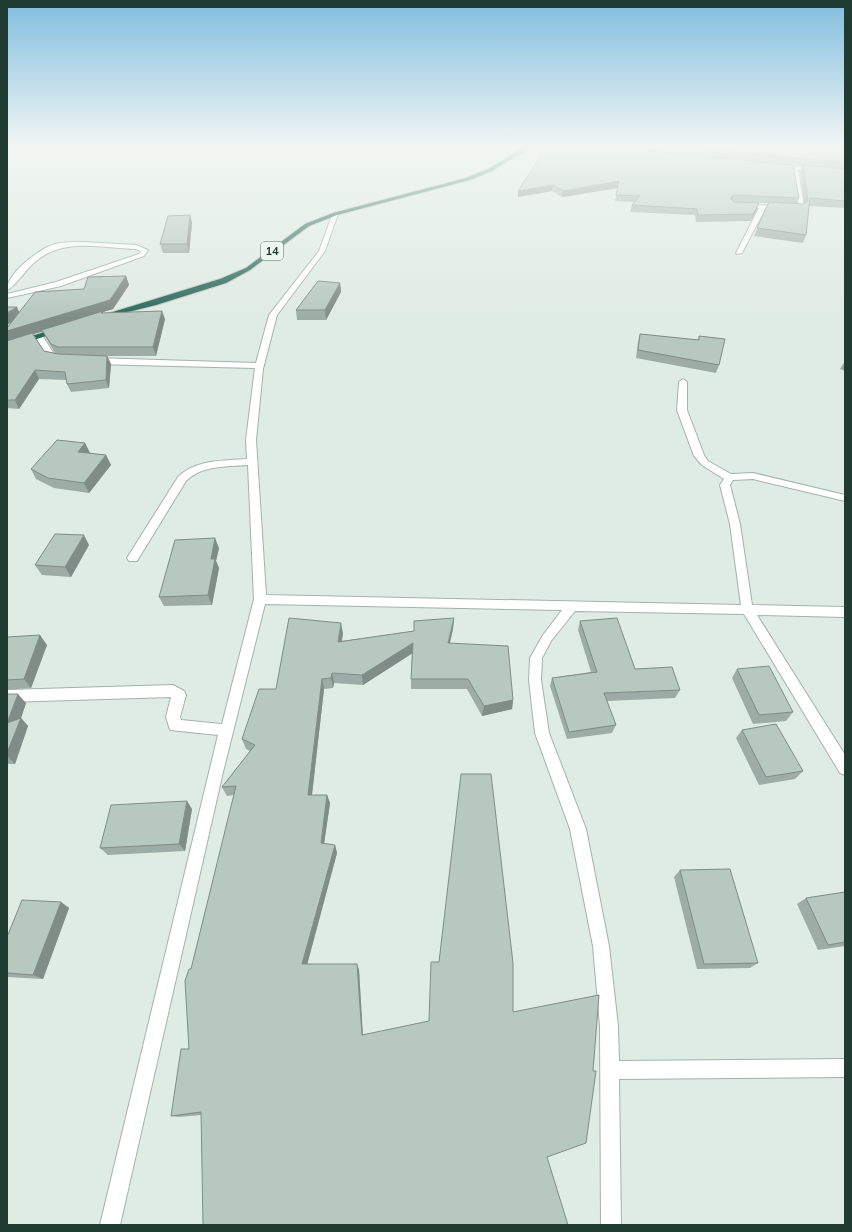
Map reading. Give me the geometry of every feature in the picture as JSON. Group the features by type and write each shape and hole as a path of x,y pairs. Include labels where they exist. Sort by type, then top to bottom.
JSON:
{"highway":[{"name":"14","path":"96,318 154,304 223,281 248,269 307,225 335,214 379,202"},
{"path":"7,347 68,327"}],"street":[{"path":"732,205 795,209 801,207 800,202"},
{"path":"738,253 763,206"},
{"path":"110,1225 227,730 260,599 251,440 260,366 273,315 322,251 335,214"},
{"path":"7,288 30,262 55,246 75,244 136,247 145,250 142,255 75,278 7,296"},
{"path":"39,337 50,356 70,360"},
{"path":"85,360 260,366"},
{"path":"683,382 682,410 699,456 705,463 730,478"},
{"path":"133,558 182,479 189,471 200,467 252,462"},
{"path":"845,498 753,476 738,476 730,478 725,485 735,524 747,609 845,768"},
{"path":"260,599 845,612"},
{"path":"573,605 547,638 536,658 535,680 542,733 578,829 601,946 609,1026 611,1225"},
{"path":"7,696 56,696 173,691 179,695 174,717 175,726 227,730"},
{"path":"610,1070 845,1068"}],"building":[{"path":"634,202 759,203 753,214 698,215 697,209 632,205"},
{"path":"769,202 803,204 810,202 806,235 757,228"},
{"path":"190,215 187,244 160,244 168,216"},
{"path":"126,276 110,300 7,331 7,328 35,292 84,289 88,277"},
{"path":"318,281 340,283 325,310 296,310"},
{"path":"7,307 17,307 7,313"},
{"path":"103,311 101,313 162,311 153,347 58,347 51,344 42,330"},
{"path":"32,333 44,351 58,354 107,356 106,380 67,384 65,372 35,370 15,400 7,400 7,341"},
{"path":"640,334 699,340 699,336 725,339 719,365 638,350"},
{"path":"57,440 85,443 78,452 106,455 84,483 48,478 31,469"},
{"path":"55,534 84,535 65,567 35,565"},
{"path":"215,538 211,559 215,559 208,595 159,597 175,540"},
{"path":"289,618 341,623 338,642 414,631 414,621 454,618 448,643 508,646 513,700 484,706 468,679 411,679 413,643 362,675 332,673 331,678 322,679 308,795 327,795 321,843 335,845 302,964 357,964 362,1035 429,1021 431,962 439,962 461,774 491,774 513,963 513,1012 599,995 593,1071 596,1071 586,1143 547,1157 568,1225 203,1225 201,1112 171,1116 181,1049 189,1049 185,981 189,969 191,969 236,786 222,787 255,745 242,739 259,689 276,689"},
{"path":"617,618 635,669 672,667 680,690 604,693 616,725 569,732 552,678 597,672 580,621"},
{"path":"40,635 24,679 7,680 7,637"},
{"path":"769,666 793,712 759,715 737,669"},
{"path":"7,694 18,694 7,723"},
{"path":"21,718 7,753 7,723"},
{"path":"776,724 803,771 766,777 742,730"},
{"path":"187,801 179,844 100,848 111,805"},
{"path":"730,869 758,963 704,964 680,870"},
{"path":"845,892 845,942 828,945 806,898"},
{"path":"22,900 61,902 33,975 7,973 7,937"}]}
